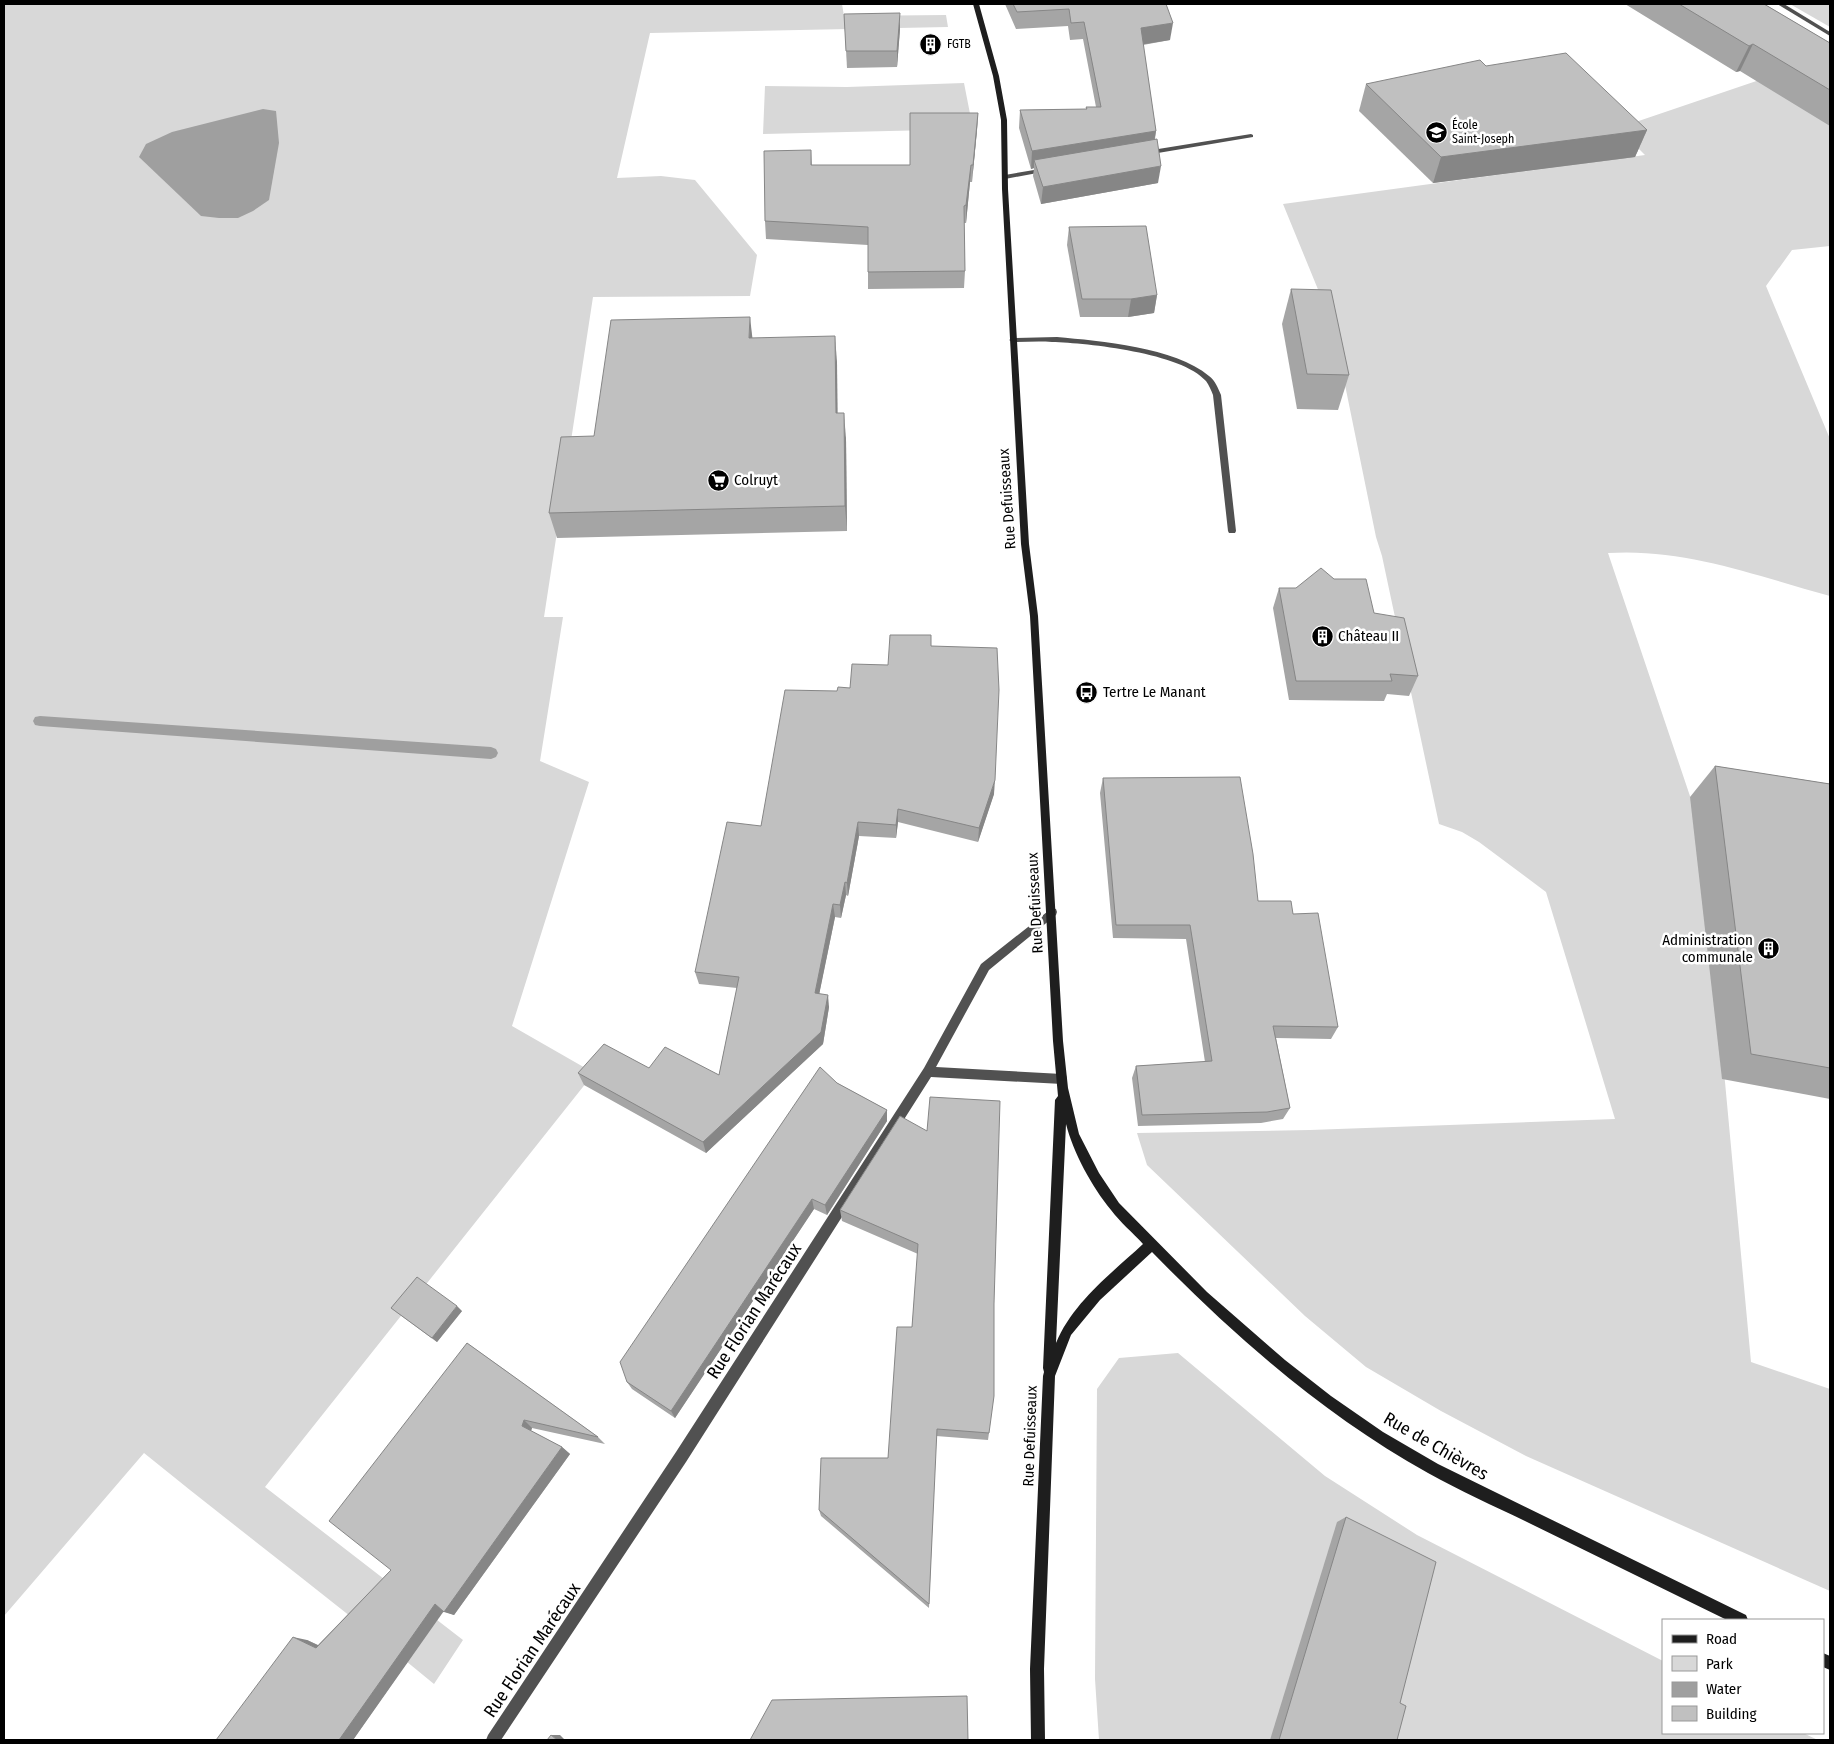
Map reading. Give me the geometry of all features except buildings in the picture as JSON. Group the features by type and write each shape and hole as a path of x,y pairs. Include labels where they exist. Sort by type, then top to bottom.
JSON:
{"main road":[{"name":"Rue Defuisseaux","path":"976,4 1001,101 1006,150 1005,177 1025,544 1034,616 1062,1083 1074,1135 1095,1177 1115,1207 1151,1245 1096,1296 1067,1331 1049,1376 1037,1669 1038,1740"},
{"path":"1049,1376 1062,1083"},
{"name":"Rue de Chièvres","path":"1151,1245 1203,1296 1281,1364 1327,1400 1379,1436 1433,1469 1490,1498 1740,1619"}],"street":[{"path":"1780,4 1830,34"},
{"path":"1136,155 1251,136"},
{"path":"1005,177 1050,169"},
{"path":"1013,340 1062,340 1153,354 1180,362 1197,370 1208,379 1217,395 1232,531"},
{"name":"Rue Florian Marécaux","path":"493,1740 681,1458 928,1072 985,967 1052,912"},
{"path":"928,1072 1062,1083"}],"green space":[{"path":"4,4 842,4 844,16 946,15 948,27 650,33 617,178 661,176 695,180 757,255 750,296 593,297 544,617 563,617 540,761 589,782 512,1026 594,1073 265,1487 463,1640 434,1684 144,1453 4,1616"},
{"path":"1790,4 1830,4 1830,27"},
{"path":"1830,56 1830,246 1792,250 1766,286 1830,439 1830,596 1748,572 1693,559 1637,553 1608,553 1692,802 1725,1082 1751,1362 1830,1389 1830,1591 1526,1456 1441,1411 1366,1367 1305,1316 1147,1165 1137,1133 1310,1130 1615,1119 1546,892 1479,842 1462,832 1439,824 1382,556 1376,537 1333,326 1283,204 1645,155 1618,128"},
{"path":"964,83 973,129 763,134 765,86 847,87"},
{"path":"1178,1353 1325,1476 1417,1535 1662,1660 1662,1734 1805,1734 1818,1740 1099,1740 1095,1679 1097,1389 1119,1358"}],"water":[{"path":"263,109 276,111 279,143 269,200 238,218 201,216 139,157 146,144 172,132"}],"waterway":[{"path":"40,721 491,753"}],"place":[{"name":"FGTB","path":"931,44"},
{"name":"École Saint-Joseph","path":"1436,132"},
{"name":"Colruyt","path":"718,480"},
{"name":"Château II","path":"1322,636"},
{"name":"Tertre Le Manant","path":"1087,692"},
{"name":"Administration communale","path":"1769,949"}]}
